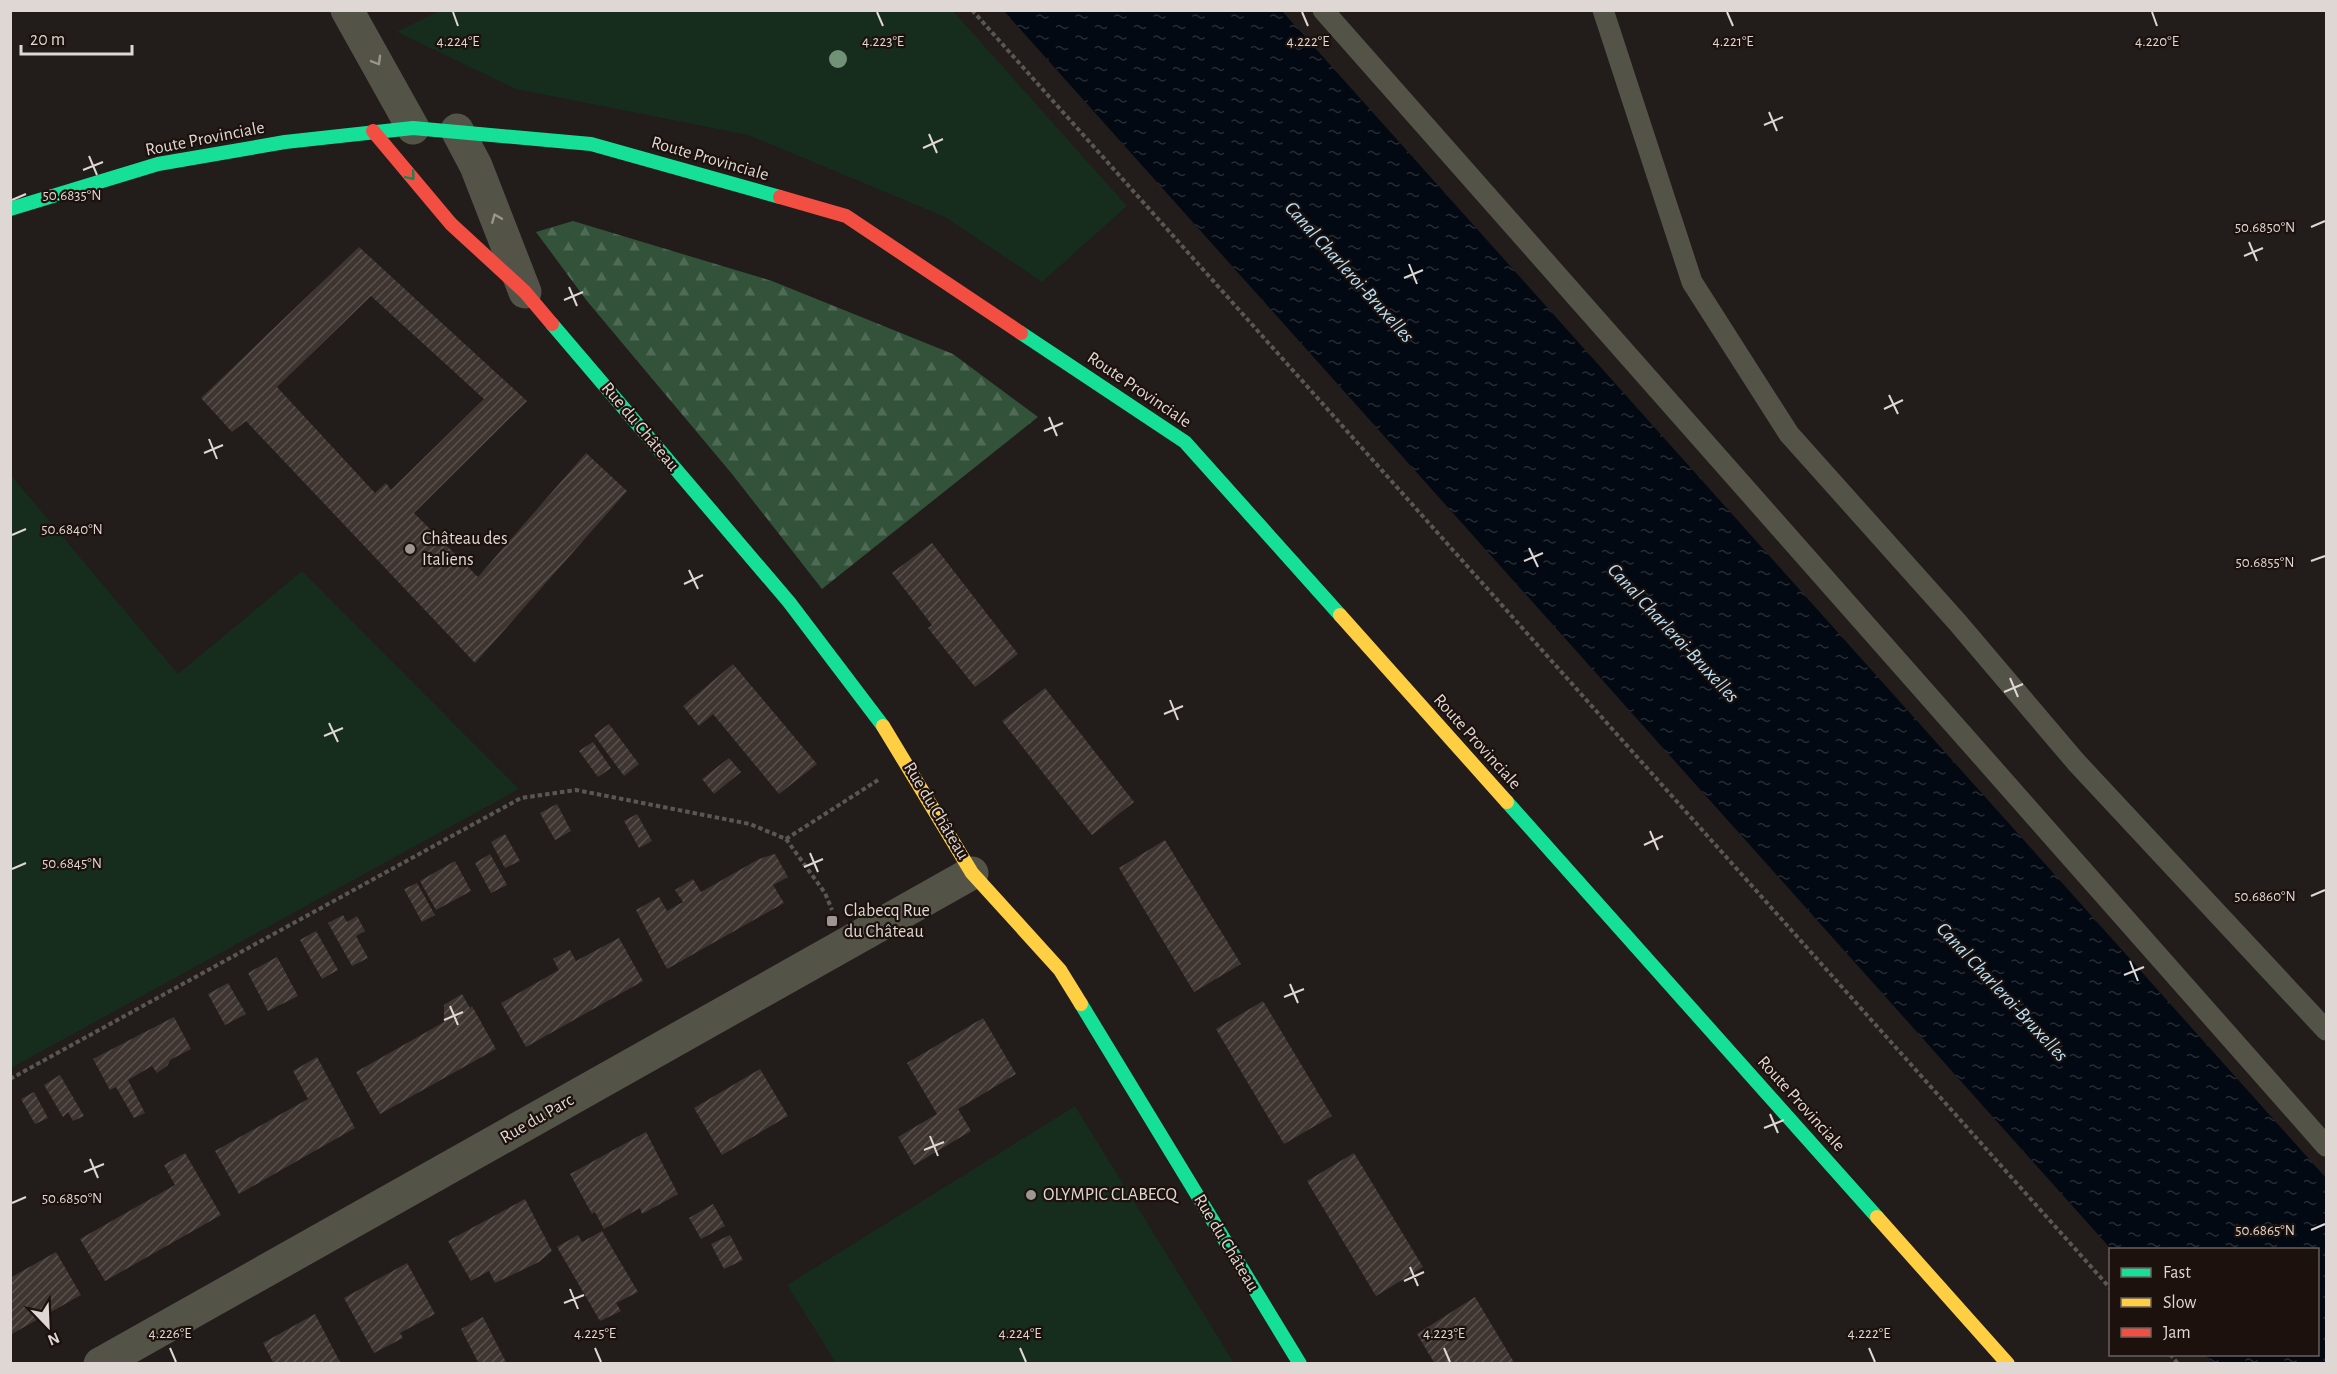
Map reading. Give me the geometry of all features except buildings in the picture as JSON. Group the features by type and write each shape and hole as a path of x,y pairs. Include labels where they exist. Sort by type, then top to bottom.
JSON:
{"main road":[{"name":"Route Provinciale","path":"10,209 158,164 285,142 413,128 457,130 591,144 846,216 1185,442 2008,1364"},
{"name":"Rue du Château","path":"373,131 452,224 525,292 789,602 894,740 972,873 1060,970 1300,1364"}],"street":[{"path":"347,10 413,128"},
{"name":"Rue du Château","path":"457,130 476,166 525,292"},
{"name":"Rue du Parc","path":"100,1364 972,873"}],"lane":[{"path":"1323,10 2326,1146"},
{"path":"1604,10 1692,282 1789,434 1958,623 2076,762 2326,1030"}],"path":[{"path":"972,10 2109,1287"},
{"path":"786,838 907,762"},
{"path":"10,1079 521,798 576,790 750,824 786,838 825,893 846,944"}],"green space":[{"path":"441,10 953,11 1127,206 1042,282 945,217 748,135 516,89 397,32"},
{"path":"573,221 772,281 953,354 1038,417 822,589 732,474 587,301 536,232"},
{"path":"10,474 178,674 302,571 519,789 11,1068"},
{"name":"OLYMPIC CLABECQ","path":"1075,1106 1234,1363 836,1363 787,1285"}],"water":[{"name":"Canal Charleroi-Bruxelles","path":"1004,11 1282,11 2326,1178 2326,1363 2213,1363 2206,1356 2319,1356 2319,1248 2110,1248"}],"traffic: fast":[{"path":"10,209 158,164 285,142 413,128 591,144 780,197"},
{"path":"552,324 789,602 883,726"},
{"path":"1021,333 1185,442 1340,615"},
{"path":"1507,802 1877,1217"},
{"path":"1081,1004 1300,1364"}],"traffic: slow":[{"path":"1340,615 1507,802"},
{"path":"883,726 972,873 1060,970 1081,1004"},
{"path":"1877,1217 2008,1364"}],"traffic: jam":[{"path":"373,131 451,224 525,292 552,324"},
{"path":"780,197 846,216 1021,333"}],"place":[{"name":"Château des Italiens","path":"410,549"},
{"name":"Clabecq Rue du Château","path":"832,921"},
{"name":"OLYMPIC CLABECQ","path":"1031,1195"}]}
